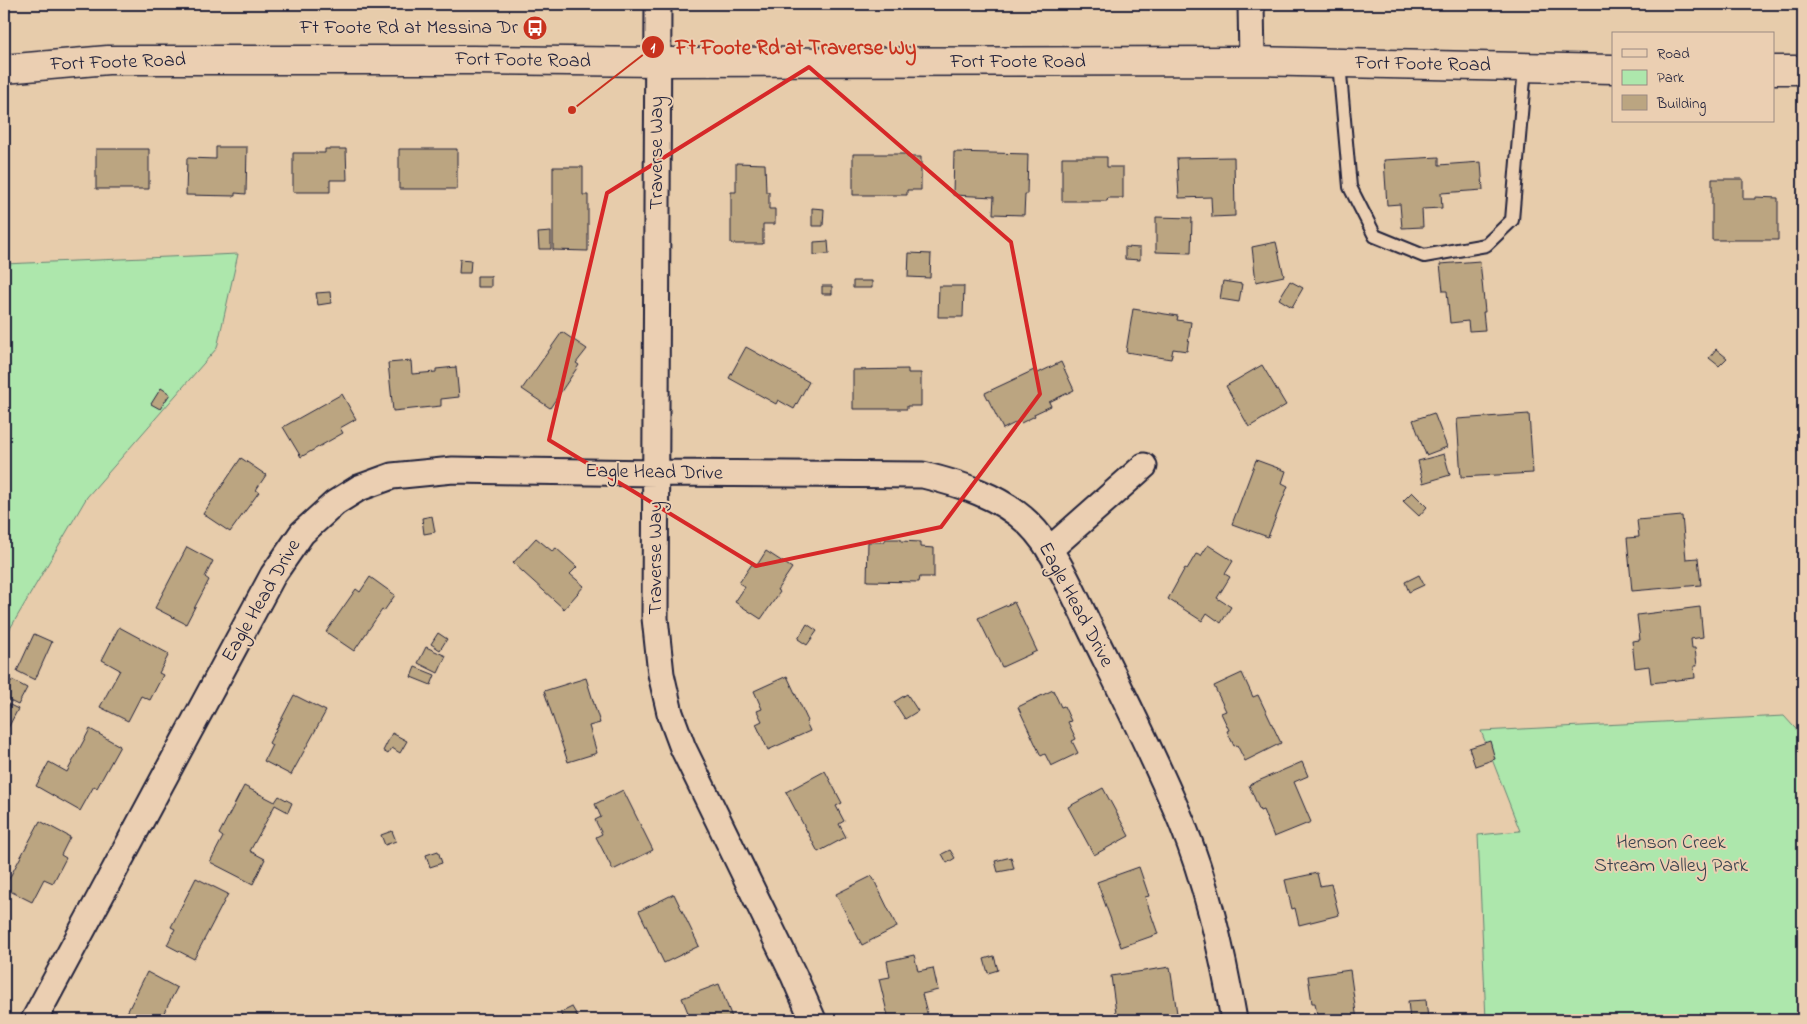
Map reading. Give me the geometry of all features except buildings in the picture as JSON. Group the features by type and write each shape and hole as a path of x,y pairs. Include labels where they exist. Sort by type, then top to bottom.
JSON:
{"street":[{"name":"Traverse Way","path":"658,4 655,618 661,674 670,713 683,748 794,976 813,1020"},
{"path":"1251,4 1252,61"},
{"name":"Fort Foote Road","path":"4,69 108,60 658,62 1252,61 1612,69"},
{"path":"1774,70 1803,70"},
{"path":"1049,550 1144,466"},
{"name":"Eagle Head Drive","path":"34,1020 273,575 302,533 335,503 359,488 392,476 453,470 657,474 923,475 949,482 1003,504 1029,524 1049,550 1067,582 1125,698 1182,824 1203,885 1219,944 1234,1020"}],"lane":[{"path":"1339,63 1350,187 1375,236 1424,256 1486,245 1512,220 1513,190 1525,67"}],"highlighted area":[{"path":"809,67 1011,242 1040,394 941,527 756,566 549,440 607,193"}],"green space":[{"path":"238,254 217,348 87,497 4,639 4,264"},
{"name":"Henson Creek Stream Valley Park","path":"1784,716 1803,737 1803,1020 1486,1020 1478,835 1520,831 1481,731"}],"place":[{"name":"Ft Foote Rd at Messina Dr","path":"535,28"},
{"name":"Ft Foote Rd at Traverse Wy","path":"572,110"}]}
